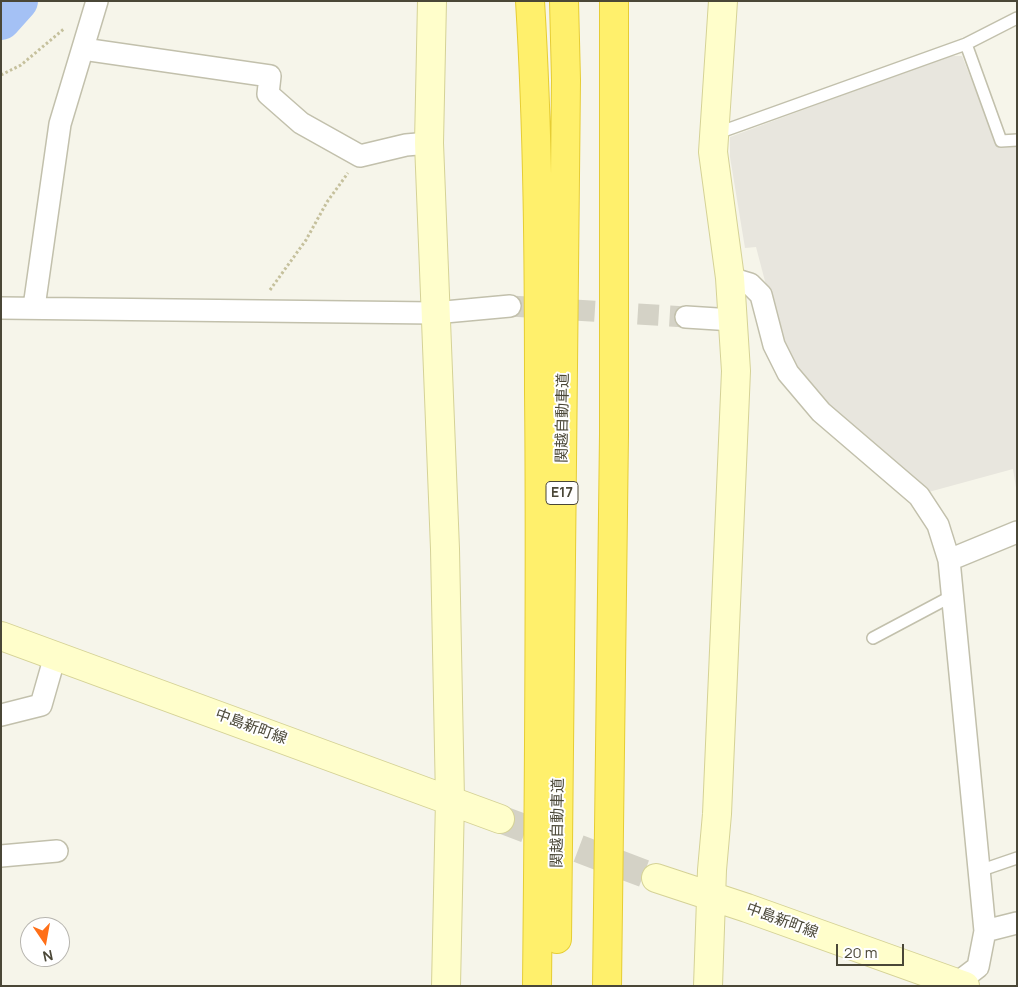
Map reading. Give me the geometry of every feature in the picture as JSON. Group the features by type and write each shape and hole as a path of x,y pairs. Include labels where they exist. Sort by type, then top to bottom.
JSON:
{"highway":[{"path":"530,1 534,69 539,250 538,986"},
{"name":"関越自動車道","path":"556,986 566,90 564,1"},
{"path":"607,986 614,424 614,1"}],"street":[{"path":"34,307 60,124 97,1"},
{"path":"432,1 429,143 434,313 445,549 450,799 446,986"},
{"path":"708,986 736,371 730,278 712,152 723,1"},
{"path":"83,49 270,76 268,94 301,123 360,156 406,145 429,143"},
{"path":"730,278 750,284 761,295 774,345 788,373 821,412 919,496 938,525 948,560 984,931 978,967 958,985"},
{"path":"1,308 434,313 510,306"},
{"path":"686,316 734,320"},
{"path":"948,560 1017,532"},
{"name":"中島新町線","path":"1,636 450,799 500,819"},
{"path":"1,715 41,706 55,656"},
{"path":"1,856 57,851"},
{"name":"中島新町線","path":"656,878 747,908 958,985"},
{"path":"984,931 1017,923"}],"lane":[{"path":"713,134 966,44 1017,18"},
{"path":"966,44 1001,141 1017,140"},
{"path":"873,638 952,596"},
{"path":"979,871 1017,858"}],"path":[{"path":"1,75 21,65 67,26"},
{"path":"255,310 306,240 327,202 360,156"}],"shaded area":[{"path":"948,56 962,56 998,146 1017,144 1017,494 1013,469 925,493 827,407 797,372 782,346 756,247 745,248 730,157 730,137"}],"waterway":[{"path":"1,20 18,1"}],"tunnel":[{"path":"510,306 686,317"},
{"path":"500,819 656,878"}]}
